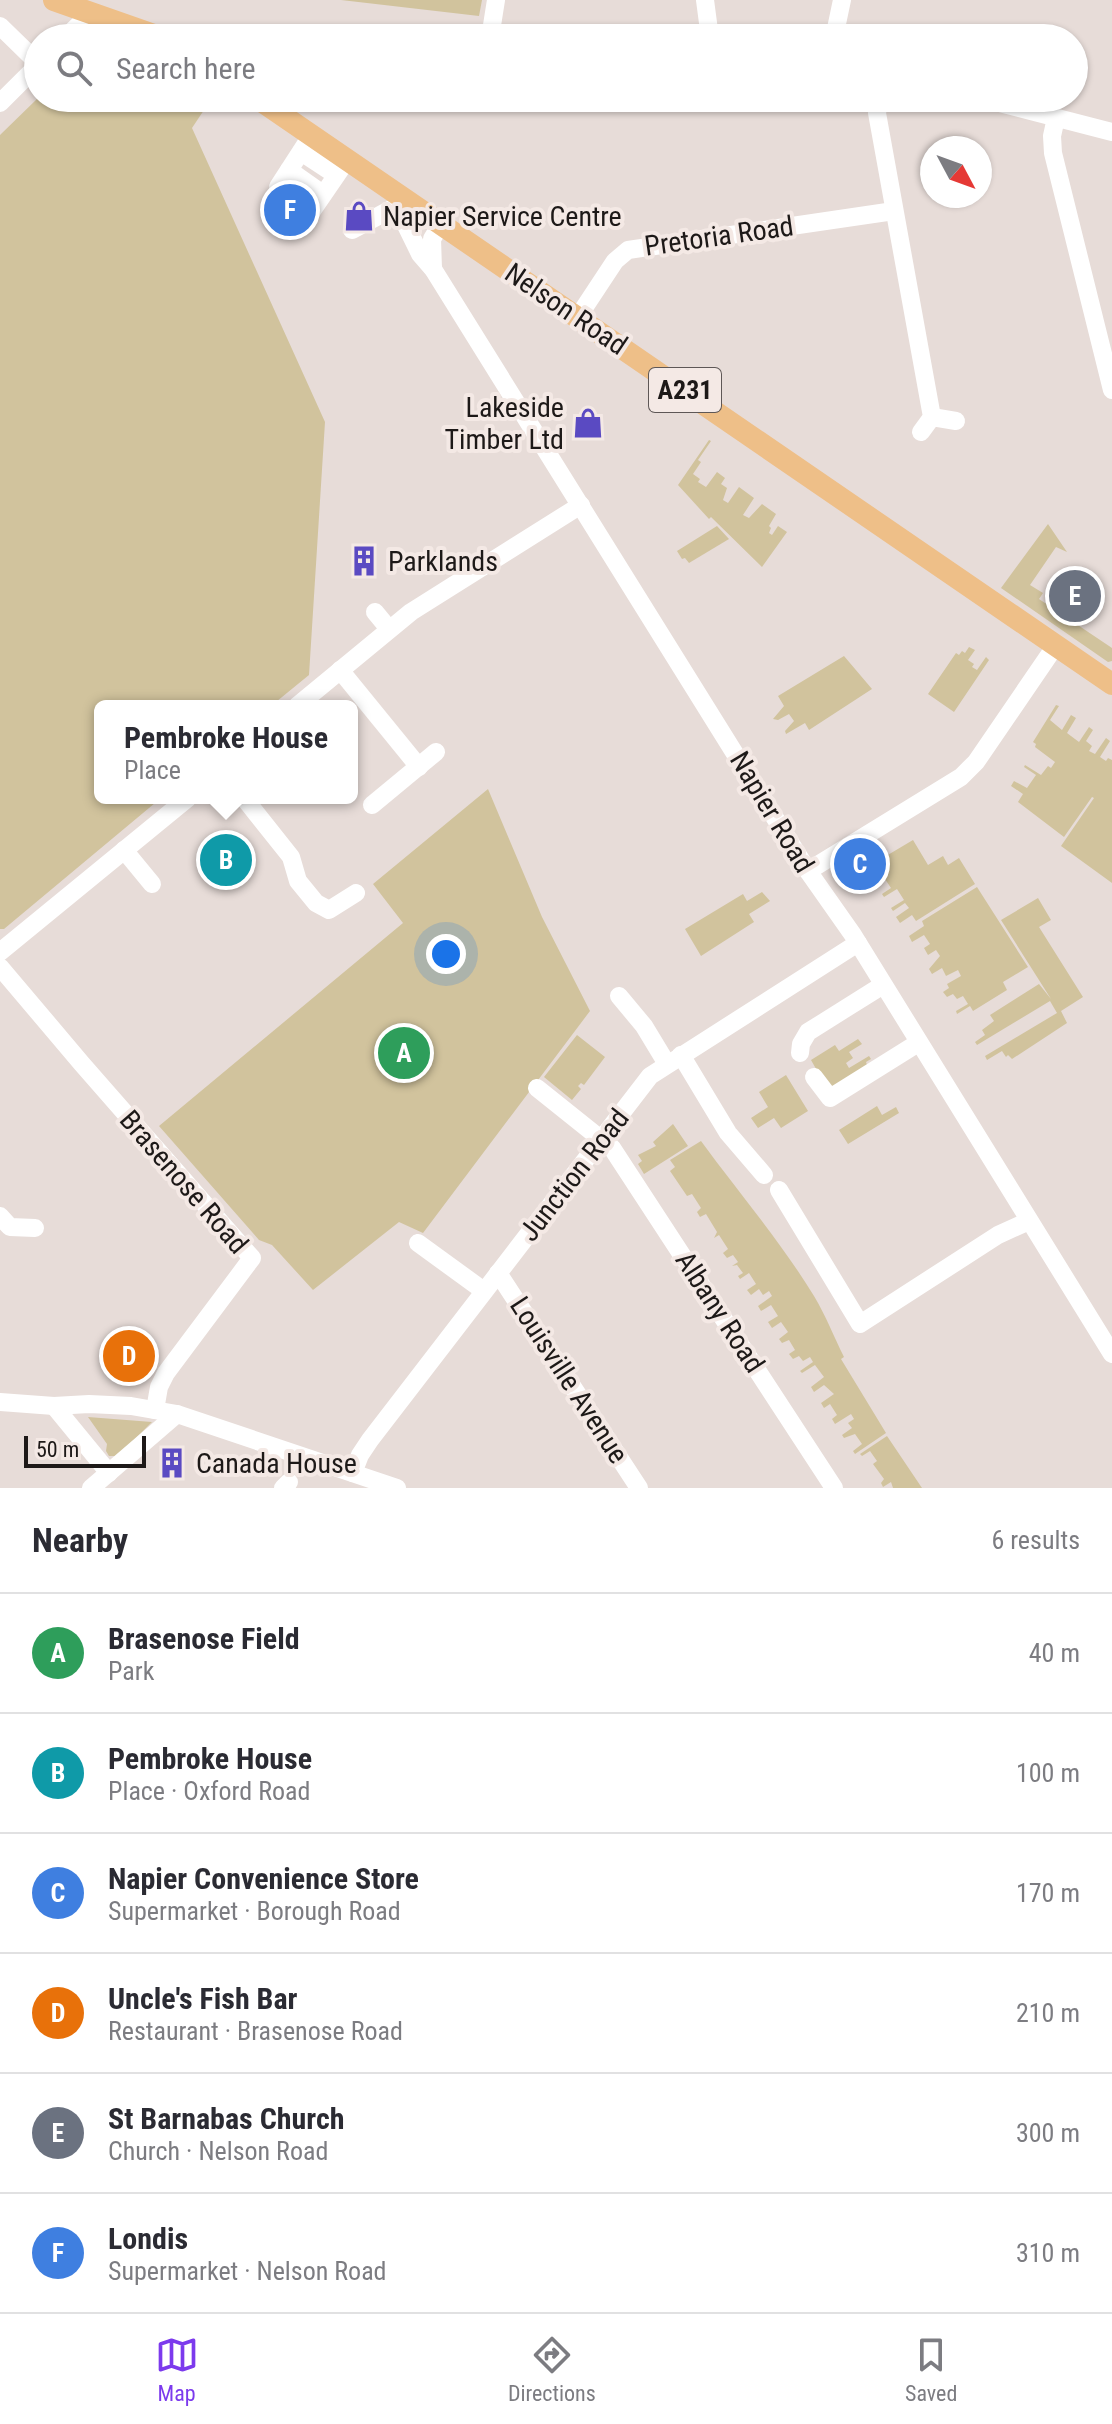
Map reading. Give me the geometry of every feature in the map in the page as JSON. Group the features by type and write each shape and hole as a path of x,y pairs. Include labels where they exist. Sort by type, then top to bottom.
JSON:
{"main road":[{"path":"54,0 120,24"},
{"name":"Nelson Road","path":"272,112 306,144 341,168 441,224 1112,684"}],"street":[{"path":"492,24 496,0"},
{"path":"705,0 708,24"},
{"path":"837,24 842,0"},
{"path":"80,24 90,14"},
{"path":"0,26 24,50"},
{"path":"0,103 24,78"},
{"path":"877,112 914,321 926,425 956,421"},
{"path":"1033,112 1112,132"},
{"path":"1056,118 1052,140 1055,162 1112,390"},
{"path":"306,144 278,187 312,211 341,168"},
{"path":"352,230 398,202"},
{"name":"Napier Road","path":"398,202 416,246 1110,1347"},
{"name":"Pretoria Road","path":"578,317 615,261 628,250 894,211"},
{"path":"433,269 432,239 441,224"},
{"path":"304,700 417,608 581,505"},
{"path":"375,612 389,629"},
{"path":"808,871 961,777 976,762 1056,645"},
{"path":"340,670 419,767"},
{"path":"372,805 436,752"},
{"path":"0,952 181,804"},
{"path":"249,804 291,857 298,881 316,903 329,910 356,893"},
{"path":"124,850 152,884"},
{"name":"Junction Road","path":"345,1477 370,1440 650,1076 858,943"},
{"name":"Brasenose Road","path":"0,967 252,1258 166,1373 155,1410"},
{"path":"800,1053 808,1032 883,985"},
{"path":"619,996 674,1059 728,1133 764,1175"},
{"path":"814,1077 830,1098 918,1043"},
{"name":"Albany Road","path":"537,1088 602,1139 618,1158 834,1488"},
{"path":"779,1190 864,1331 998,1235 1029,1221"},
{"path":"0,1216 10,1227 35,1228"},
{"path":"418,1243 484,1291"},
{"name":"Louisville Avenue","path":"498,1273 639,1488"},
{"path":"0,1402 54,1406 89,1404 177,1414 345,1477 397,1488"},
{"path":"54,1406 109,1473"},
{"path":"91,1488 177,1414"}],"shaded area":[{"path":"341,0 482,0 479,16"},
{"path":"24,112 203,112 192,128 325,422 309,675 278,700 94,700 94,804 154,804 4,929 0,929 0,135"},
{"path":"709,440 693,474 700,479 698,482 706,487 717,472 725,478 721,484 727,488 723,500 728,503 739,487 754,498 743,515 749,518 762,504 776,514 769,526 769,533 772,535 778,526 787,532 762,567 711,517 709,519 678,485"},
{"path":"1048,524 1067,552 1056,547 1030,585 1043,593 1039,599 1112,648 1112,661 1108,662 1001,588"},
{"path":"717,526 729,539 689,563 682,559 677,551"},
{"path":"969,647 975,650 968,660 974,664 972,667 977,670 986,657 989,660 954,712 928,694 956,653 965,653"},
{"path":"844,656 872,689 809,730 805,723 786,734 785,731 794,721 789,714 778,720 773,719 784,706 778,696"},
{"path":"1056,705 1059,706 1050,720 1062,730 1071,715 1076,718 1067,733 1079,742 1089,727 1093,730 1086,741 1092,746 1089,751 1095,754 1106,738 1110,741 1100,757 1106,761 1108,758 1112,760 1112,883 1061,846 1094,798 1064,837 1018,802 1023,794 1011,786 1014,781 1027,788 1036,775 1025,765 1041,775 1055,762 1033,742"},
{"path":"488,789 542,917 590,1011 423,1233 399,1222 313,1290 272,1245 259,1240 159,1126 403,923 373,884"},
{"path":"913,840 928,865 943,856 948,865 959,858 975,884 916,921 912,915 900,923 896,917 909,908 905,903 893,911 891,908 904,900 897,889 884,897 882,894 891,888 885,879 878,883 872,874 880,869 876,862"},
{"path":"977,887 1028,967 1003,982 1007,990 973,1011 970,1006 957,1014 956,1011 968,1004 963,996 957,999 953,994 947,997 943,992 949,988 947,984 961,976 958,970 946,976 942,968 932,974 929,969 940,956 936,950 928,955 924,948 930,944 924,935 912,942 909,936 924,926 922,921"},
{"path":"762,892 770,901 749,914 754,922 701,956 685,929 743,894 747,901"},
{"path":"1038,898 1051,920 1039,927 1083,997 1061,1011 1067,1023 1012,1059 1002,1051 987,1060 985,1056 1057,1013 1050,1001 977,1045 975,1042 985,1035 982,1030 994,1021 990,1015 1039,984 1051,999 1001,920"},
{"path":"577,1035 605,1057 584,1085 581,1083 578,1086 581,1089 572,1100 544,1077"},
{"path":"858,1039 862,1044 849,1052 853,1058 846,1063 849,1068 869,1056 871,1059 866,1062 867,1065 828,1090 811,1060 835,1045 839,1051"},
{"path":"786,1075 808,1111 781,1128 774,1118 758,1128 751,1118 768,1107 759,1092"},
{"path":"877,1106 882,1115 896,1107 899,1113 848,1144 839,1130"},
{"path":"673,1124 688,1146 644,1174 638,1164 642,1161 638,1155 656,1146 653,1142"},
{"path":"701,1141 774,1237 814,1296 844,1357 841,1359 886,1433 855,1454 853,1451 862,1444 855,1434 844,1438 842,1435 852,1428 848,1423 854,1419 851,1414 835,1424 832,1419 837,1415 830,1404 824,1408 821,1403 834,1394 824,1385 814,1392 811,1387 824,1377 815,1365 802,1373 800,1371 813,1362 810,1357 803,1361 799,1356 793,1359 789,1354 795,1350 789,1340 782,1343 779,1339 788,1332 781,1322 772,1328 768,1322 778,1316 771,1305 761,1311 758,1306 772,1296 769,1291 763,1295 759,1289 751,1295 747,1290 756,1284 749,1273 740,1279 738,1276 743,1273 737,1265 732,1266 738,1262 733,1255 727,1258 723,1253 728,1249 719,1235 714,1238 717,1232 706,1214 700,1217 697,1212 701,1208 692,1194 687,1196 670,1171 675,1167 670,1160"},
{"path":"88,1417 152,1422 118,1456 109,1456 107,1444"},
{"path":"887,1436 922,1488 893,1488 891,1482 883,1487 881,1483 884,1479 873,1464 877,1461 870,1451 862,1456 860,1454"}],"place":[{"name":"Londis","path":"290,210"},
{"name":"Napier Service Centre","path":"359,216"},
{"name":"Lakeside Timber Ltd","path":"588,423"},
{"name":"Parklands","path":"364,561"},
{"name":"St Barnabas Church","path":"1075,596"},
{"name":"Pembroke House","path":"226,860"},
{"name":"Napier Convenience Store","path":"860,864"},
{"name":"Brasenose Field","path":"404,1053"},
{"name":"Uncle's Fish Bar","path":"129,1356"},
{"name":"Canada House","path":"172,1463"}]}
